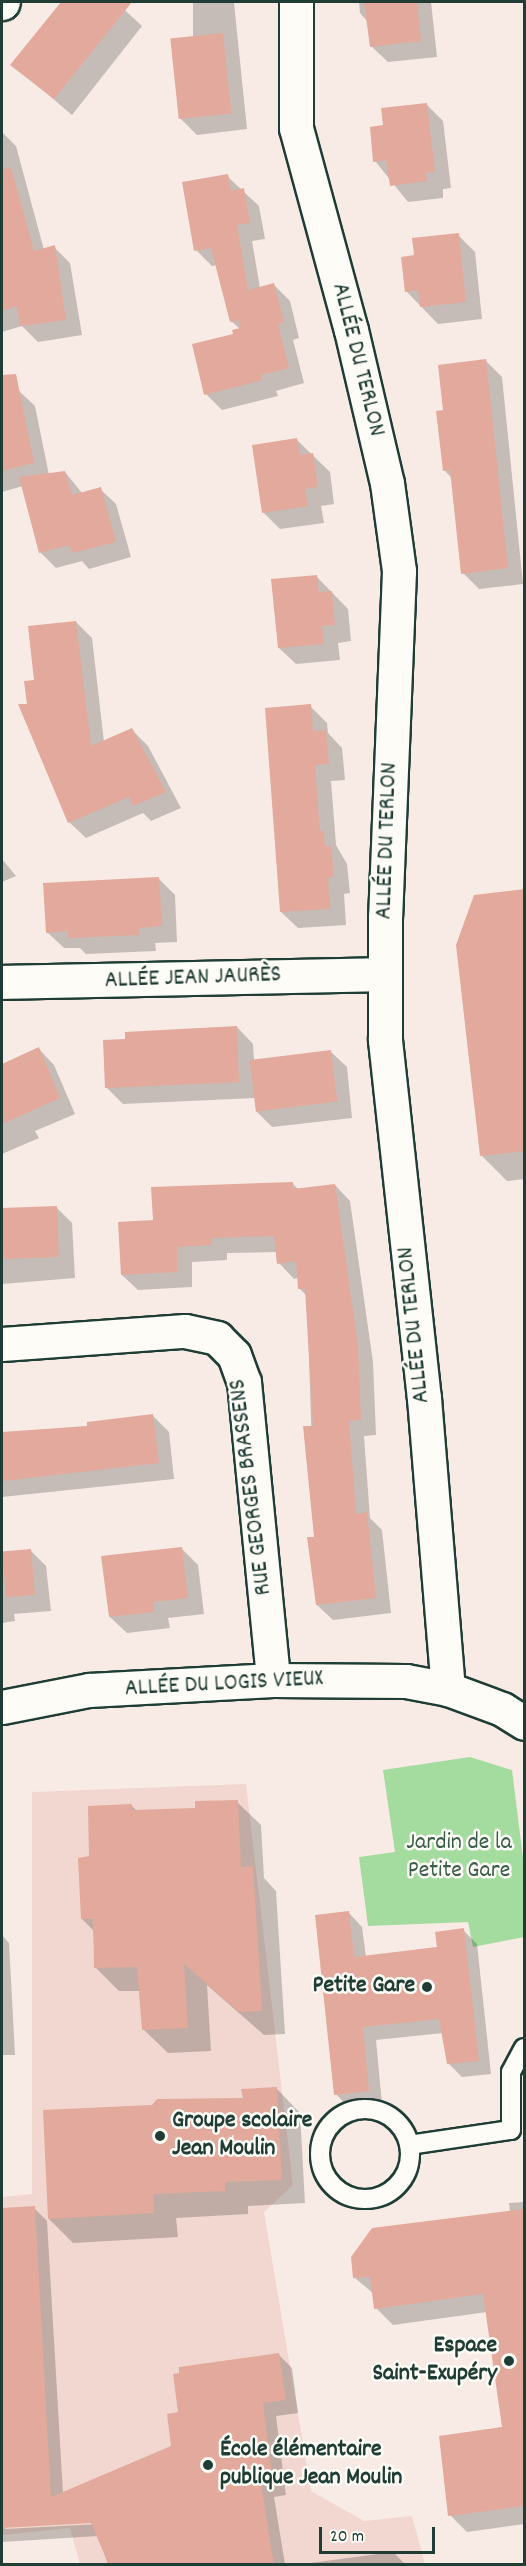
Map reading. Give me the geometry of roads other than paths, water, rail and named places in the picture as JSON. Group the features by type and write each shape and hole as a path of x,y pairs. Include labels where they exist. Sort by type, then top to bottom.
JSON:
{"street":[{"name":"ALLÉE DU TERLON","path":"296,2 296,128 351,330 387,483 399,571 385,974 385,1040 424,1398 448,1689"},
{"name":"ALLÉE JEAN JAURÈS","path":"2,982 385,974"},
{"name":"RUE GEORGES BRASSENS","path":"2,1344 185,1330 217,1338 234,1356 244,1382 273,1680"},
{"name":"ALLÉE DU LOGIS VIEUX","path":"2,1707 89,1690 273,1680 406,1681 448,1689 502,1709 525,1723"}],"lane":[{"path":"410,2145 511,2130 511,2072 525,2048"},
{"path":"350,2110 380,2110 394,2119 410,2145 410,2164 404,2179 379,2198 351,2198 337,2191 321,2168 322,2137 336,2118 350,2110"}],"place":[{"name":"Petite Gare","path":"427,1987"},
{"name":"Groupe scolaire Jean Moulin","path":"160,2136"},
{"name":"Espace Saint-Exupéry","path":"509,2361"},
{"name":"École élémentaire publique Jean Moulin","path":"208,2465"}],"park label":[{"name":"Jardin de la Petite Gare","path":"459,1858"}]}
